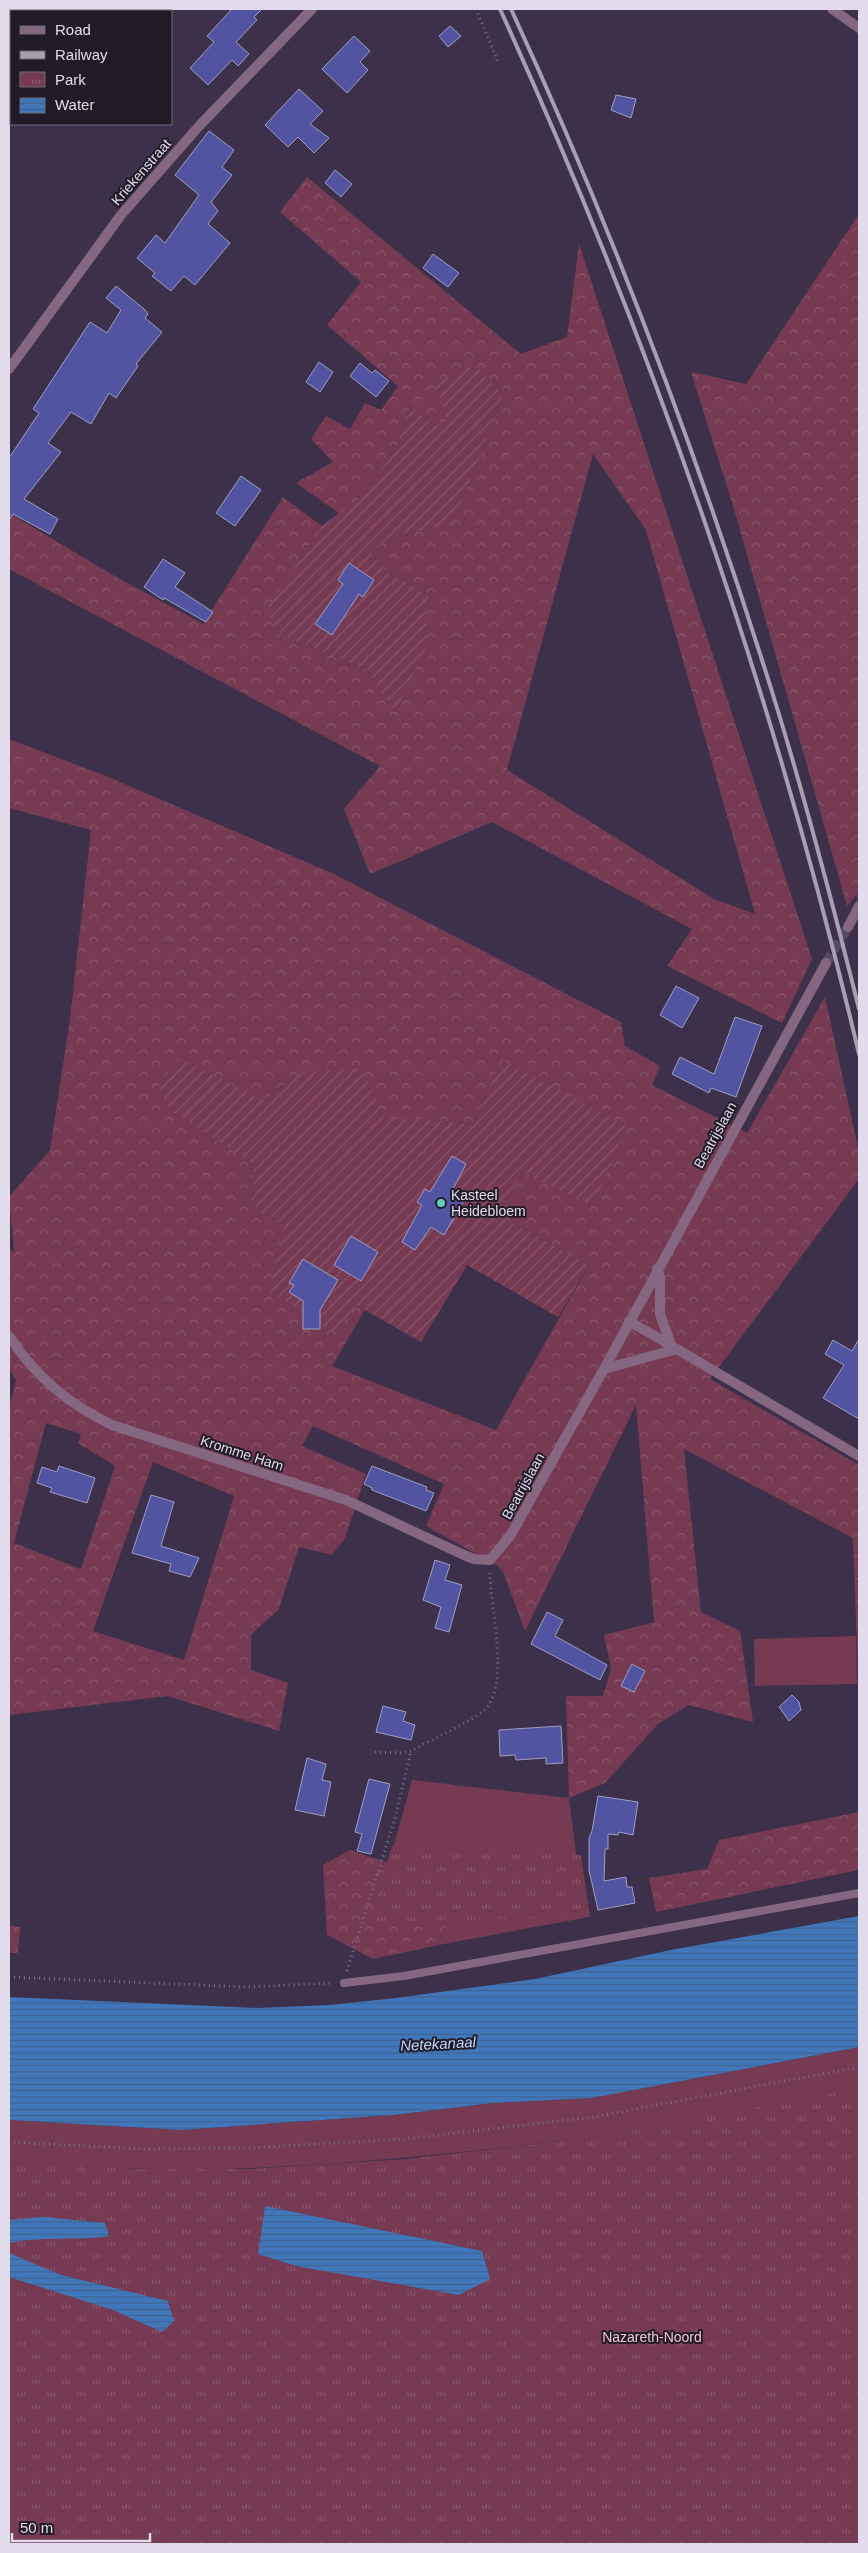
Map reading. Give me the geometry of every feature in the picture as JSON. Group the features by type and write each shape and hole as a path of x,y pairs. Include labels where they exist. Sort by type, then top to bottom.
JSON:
{"street":[{"name":"Kriekenstraat","path":"9,369 121,215 200,125 312,9"},
{"path":"832,9 859,28"},
{"path":"848,927 859,906"},
{"name":"Beatrijslaan","path":"490,1560 510,1536 604,1370 826,962"},
{"path":"657,1270 660,1278 660,1314 674,1347"},
{"path":"629,1321 859,1456"},
{"name":"Kromme Ham","path":"9,1336 26,1363 51,1386 83,1411 112,1425 346,1500 474,1560 490,1560"},
{"path":"604,1370 674,1347"}],"lane":[{"path":"344,1983 404,1976 859,1893"}],"path":[{"path":"476,9 498,62"},
{"path":"375,1752 400,1753 411,1750 484,1711 493,1698 498,1677 490,1560"},
{"path":"9,1977 246,1987 344,1983 395,1818 411,1750"},
{"path":"9,2142 142,2148 240,2148 404,2139 593,2117 859,2067"}],"green space":[{"path":"307,177 521,354 567,337 579,244 812,959 782,1023 667,966 692,929 492,822 370,874 344,809 380,766 9,569 9,513 111,574 203,624 283,497 322,526 266,612 282,635 367,670 395,711 428,594 387,573 371,552 395,535 453,523 503,395 436,384 448,420 434,426 410,406 396,449 358,499 340,514 296,483 333,462 311,439 326,416 350,429 365,403 381,410 398,386 327,325 361,282 280,212","holes":["593,454 646,530 755,914 714,899 507,770"]},
{"path":"859,214 859,915 857,894 847,906 734,509 691,372 746,384"},
{"path":"475,365 503,395 453,524 395,535 371,552 387,573 428,594 426,648 395,712 367,670 282,635 265,612 322,526 358,499 396,449 410,405 434,426 447,420 435,384"},
{"path":"9,739 106,776 334,874 621,1022 625,1046 660,1066 652,1085 747,1133 825,997 859,1152 859,1179 710,1379 859,1465 859,1697 853,1538 684,1449 701,1612 740,1631 753,1722 689,1705 658,1724 605,1783 569,1798 566,1696 603,1696 611,1669 604,1635 654,1622 636,1405 525,1631 504,1574 498,1566 426,1526 444,1484 313,1426 302,1446 366,1474 345,1538 332,1555 299,1547 279,1609 251,1635 251,1670 288,1683 279,1731 168,1696 9,1715 9,1408 16,1380 9,1368 9,1247 14,1253 9,1197 50,1150 70,1019 91,830 9,808","holes":["501,1060 522,1172 502,1217 589,1265 496,1430 332,1366 365,1310 355,1305 286,1223 256,1211 252,1163 263,1100 303,1072 385,1119 429,1119 473,1125","46,1423 81,1434 78,1443 115,1466 81,1569 14,1543","153,1462 234,1496 184,1660 93,1631"]},
{"path":"179,1058 263,1100 303,1072 361,1068 385,1119 429,1119 473,1125 501,1059 627,1126 593,1206 522,1172 502,1217 589,1265 558,1317 467,1265 421,1342 356,1305 336,1333 269,1291 285,1223 256,1211 252,1163 170,1110 158,1087"},
{"path":"856,1636 857,1684 755,1686 754,1639"},
{"path":"412,1780 569,1798 584,1918 444,1944 444,1919 389,1863"},
{"path":"859,1812 859,1870 656,1912 649,1878 707,1869 719,1840"},
{"path":"392,1846 581,1855 590,1917 369,1922"},
{"path":"350,1850 389,1863 445,1919 444,1944 373,1959 327,1935 323,1865"},
{"path":"9,1925 20,1927 18,1953 9,1953"},
{"path":"859,2047 859,2342 571,2140 371,2161 251,2168 160,2169 9,2163 9,2120 181,2130 393,2115 493,2103 592,2098"},
{"name":"Nazareth-Noord","path":"859,2088 859,2544 9,2544 9,2163 141,2169 250,2169 406,2159 596,2137"}],"water":[{"name":"Netekanaal","path":"859,1916 859,2047 592,2098 493,2103 393,2115 181,2130 9,2120 9,1997 258,2008 330,2005 535,1979 671,1950"},
{"path":"265,2206 482,2251 490,2279 459,2295 296,2266 258,2254"},
{"path":"43,2217 105,2223 109,2236 9,2243 9,2220"},
{"path":"9,2253 61,2275 168,2301 174,2321 162,2332 113,2310 9,2277"}],"building":[{"path":"232,9 262,9 254,17 257,20 236,42 249,54 238,66 232,60 208,85 190,68 214,42 207,36"},
{"path":"450,26 461,36 448,47 439,36"},
{"path":"354,36 370,51 360,62 368,70 347,93 322,69"},
{"path":"299,89 323,111 310,124 329,138 314,153 298,137 288,147 265,125"},
{"path":"616,95 636,99 631,118 611,110"},
{"path":"209,131 234,150 222,167 232,175 211,202 218,211 208,224 230,243 195,285 184,276 171,291 152,276 155,273 137,258 156,235 165,243 199,195 175,175"},
{"path":"335,170 352,184 341,197 325,183"},
{"path":"433,254 459,273 448,287 423,268"},
{"path":"116,286 144,309 148,314 145,318 162,332 136,364 138,366 116,398 109,393 91,424 71,412 48,443 61,452 24,499 58,519 50,534 13,514 9,520 9,458 39,413 33,409 90,322 107,333 121,310 106,298"},
{"path":"319,362 333,372 320,392 306,382"},
{"path":"360,363 372,373 375,370 389,381 376,397 350,376"},
{"path":"241,476 261,490 235,526 216,513"},
{"path":"163,559 185,573 175,587 213,612 206,622 164,598 163,600 144,587"},
{"path":"349,563 374,580 363,597 359,594 332,635 315,624 343,584 338,580"},
{"path":"676,986 699,998 682,1028 660,1015"},
{"path":"735,1017 762,1026 736,1097 711,1088 709,1093 672,1074 680,1057 714,1074"},
{"name":"Kasteel Heidebloem","path":"452,1156 466,1164 453,1189 466,1197 444,1235 431,1227 415,1250 402,1242 422,1205 417,1202 425,1189 430,1192"},
{"path":"351,1236 378,1252 361,1281 334,1265"},
{"path":"303,1259 338,1280 320,1310 320,1329 303,1329 303,1301 289,1292 294,1285 289,1283"},
{"path":"859,1339 859,1419 823,1398 844,1365 825,1354 833,1340 852,1351"},
{"path":"59,1466 95,1478 87,1503 50,1492 52,1488 37,1483 42,1467 57,1472"},
{"path":"372,1466 427,1487 426,1490 434,1493 426,1511 372,1490 372,1488 364,1484"},
{"path":"151,1495 174,1502 161,1546 199,1558 190,1577 169,1571 171,1564 132,1553"},
{"path":"435,1560 450,1565 445,1580 462,1585 449,1632 435,1628 441,1607 423,1600"},
{"path":"547,1612 563,1620 555,1636 607,1665 600,1680 531,1644"},
{"path":"632,1664 645,1671 634,1692 621,1686"},
{"path":"792,1695 799,1702 801,1710 789,1721 779,1707"},
{"path":"383,1706 406,1712 403,1721 415,1725 411,1740 376,1732"},
{"path":"561,1726 563,1763 546,1764 546,1758 516,1760 515,1755 500,1756 499,1730"},
{"path":"307,1758 326,1764 322,1780 331,1782 324,1816 295,1810"},
{"path":"369,1779 390,1784 371,1854 357,1851 362,1834 355,1832"},
{"path":"598,1796 638,1802 633,1835 619,1832 618,1835 608,1834 608,1849 605,1849 604,1881 626,1877 627,1887 632,1887 635,1903 598,1910 589,1870 589,1838"}],"tunnel":[{"path":"826,963 848,927"}],"railway":[{"path":"500,9 556,136 609,264 705,523 789,787 859,1054"},
{"path":"511,9 587,181 622,268 689,444 720,532 789,748 859,1009"}],"place":[{"name":"Kasteel Heidebloem","path":"441,1203"}]}
